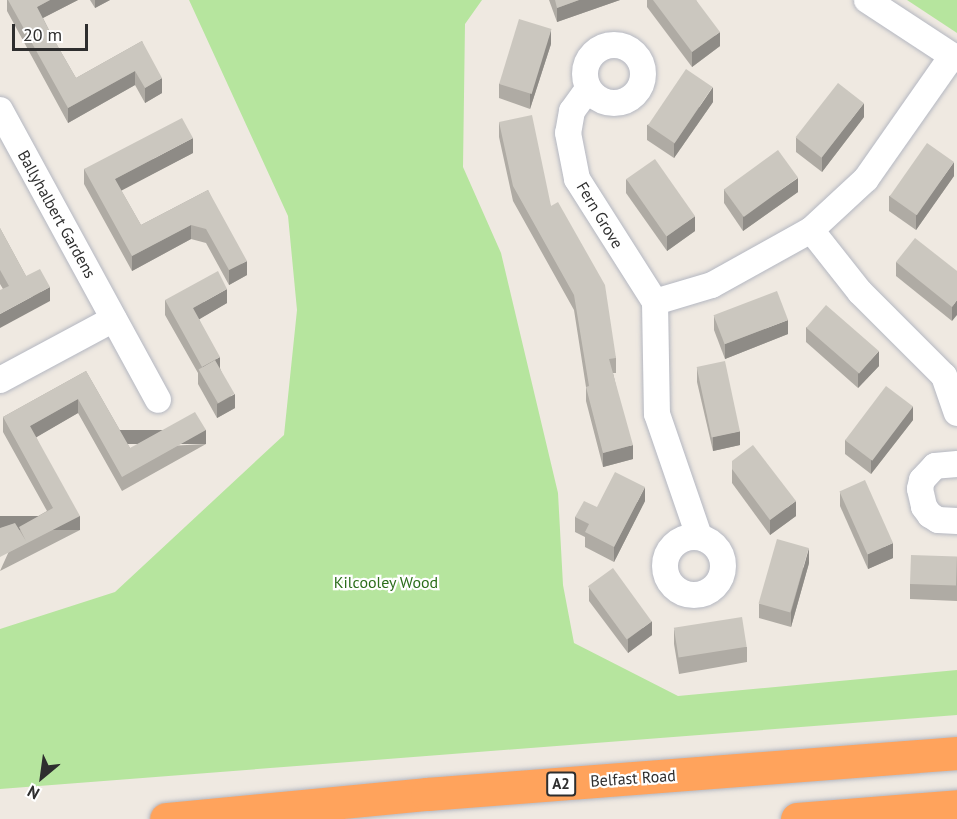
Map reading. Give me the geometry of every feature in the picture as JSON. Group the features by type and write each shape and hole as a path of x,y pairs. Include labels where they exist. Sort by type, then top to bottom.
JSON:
{"highway":[{"name":"Belfast Road","path":"166,819 427,794 957,753"},
{"path":"797,819 957,806"}],"street":[{"path":"699,536 657,414 655,302 712,285 811,230 866,179 954,57 867,0"},
{"name":"Fern Grove","path":"588,89 572,111 568,133 578,179 655,302"},
{"name":"Ballyhalbert Gardens","path":"0,110 158,400"},
{"path":"811,230 860,292 944,376 957,413"},
{"path":"0,380 114,319"},
{"path":"956,457 928,472 920,489 920,499 930,515 938,520 957,521"}],"green space":[{"name":"Kilcooley Wood","path":"189,0 482,0 465,24 463,167 501,253 558,493 563,585 574,643 678,696 957,670 957,715 0,789 0,629 115,592 284,435 297,310 288,216"},
{"path":"907,0 957,0 957,33"}],"building":[{"path":"8,0 50,0 37,7 76,78 142,41 162,78 145,88 135,71 68,108"},
{"path":"555,0 579,0 557,8"},
{"path":"653,0 696,0 720,32 692,52"},
{"path":"519,19 552,29 532,94 499,84"},
{"path":"686,69 713,87 675,143 648,125"},
{"path":"838,83 864,103 822,158 796,137"},
{"path":"532,115 551,206 558,202 605,285 616,358 609,359 633,445 603,453 586,387 589,386 574,295 513,186 499,122"},
{"path":"182,118 193,138 115,179 141,225 208,190 247,261 229,270 206,229 191,225 132,256 84,169"},
{"path":"927,143 954,162 917,215 890,196"},
{"path":"778,150 798,178 744,217 724,189"},
{"path":"655,159 695,216 666,236 626,179"},
{"path":"0,228 26,276 40,269 50,287 0,314 0,290 9,286 0,270"},
{"path":"915,238 957,271 957,300 952,307 896,262"},
{"path":"218,271 227,289 193,308 220,357 202,367 165,300"},
{"path":"777,291 788,320 725,344 714,315"},
{"path":"826,305 879,351 859,374 806,328"},
{"path":"215,360 235,394 218,403 199,370"},
{"path":"725,361 740,431 712,437 697,367"},
{"path":"86,371 130,448 195,412 206,430 122,477 78,399 30,426 80,516 0,557 0,528 15,523 26,541 19,527 53,508 3,417"},
{"path":"886,386 913,406 872,461 845,440"},
{"path":"753,445 796,501 770,520 732,469 732,461"},
{"path":"615,472 645,487 614,547 585,532 589,524 575,517 584,501 597,507"},
{"path":"865,480 893,543 867,554 839,491"},
{"path":"777,539 809,548 790,613 759,603"},
{"path":"911,555 957,557 956,586 910,584"},
{"path":"613,568 652,621 627,640 588,586"},
{"path":"742,617 747,647 679,657 674,628"}]}
